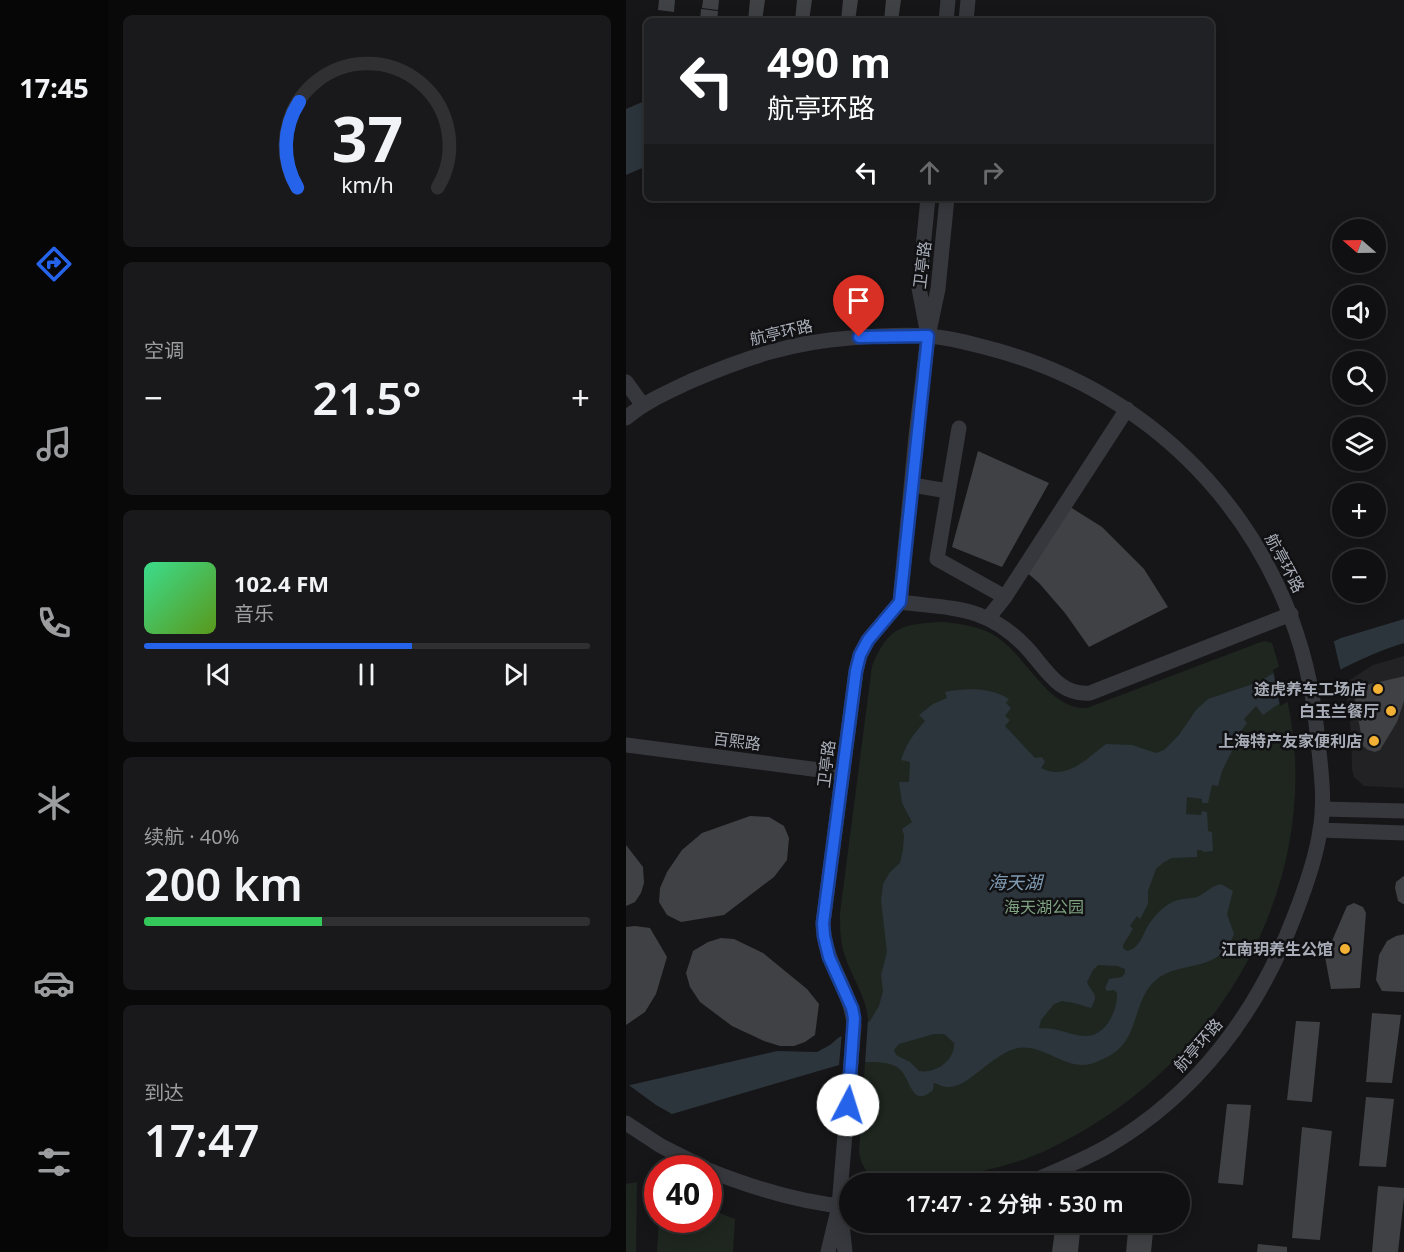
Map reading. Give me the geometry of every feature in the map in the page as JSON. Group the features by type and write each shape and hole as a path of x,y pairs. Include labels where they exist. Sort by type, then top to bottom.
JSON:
{"street":[{"path":"946,18 948,0"},
{"path":"966,18 968,0"},
{"name":"卫亭路","path":"928,201 919,288 928,336"},
{"name":"卫亭路","path":"846,1173 854,1026 852,1008 829,957 823,923 856,671 860,655 880,624 900,602 928,336 938,289 947,201"},
{"name":"航亭环路","path":"626,418 642,404 721,368 786,346 859,337 928,336 986,348 1044,366 1068,376 1127,409 1179,452 1207,479 1236,513 1258,547 1291,614 1314,696 1322,808 1320,830 1303,894 1284,945 1263,987 1241,1022 1216,1055 1166,1105 1108,1146 1052,1173"},
{"path":"626,382 642,404"},
{"path":"989,617 1005,597 1127,409"},
{"path":"959,428 937,559 1005,597"},
{"path":"912,485 948,490"},
{"path":"900,602 947,607 989,617 1026,646 1056,682 1071,692 1081,694 1090,693 1291,614"},
{"name":"百熙路","path":"626,745 843,773"},
{"path":"1322,808 1404,811"},
{"path":"1320,830 1404,833"},
{"path":"631,1127 677,1155"},
{"path":"722,1175 747,1185 839,1205"},
{"path":"828,1252 839,1220"},
{"path":"845,1233 845,1252"}],"shaded area":[{"path":"1404,656 1404,788 1364,786 1354,777 1352,769 1351,732 1345,683 1373,665"}],"green space":[{"name":"海天湖公园","path":"944,622 974,627 990,633 1003,641 1059,700 1072,706 1087,708 1258,643 1265,641 1272,643 1290,714 1295,758 1293,820 1281,880 1260,937 1230,990 1194,1039 1151,1082 1102,1119 1030,1157 969,1173 869,1173 862,1162 859,1151 868,1019 865,1003 843,951 840,913 872,666 878,652 891,635 899,629 918,624"},
{"path":"637,1182 636,1252 626,1252 626,1184"},
{"path":"722,1214 735,1219 733,1252 657,1252 658,1233 722,1233"}],"water":[{"path":"644,101 644,167 626,175 626,109"},
{"name":"海天湖","path":"1404,619 1404,643 1338,671 1263,715 1256,706 1244,719 1247,723 1236,738 1230,736 1227,743 1234,747 1222,771 1218,786 1212,785 1208,803 1202,803 1202,799 1187,797 1186,814 1201,815 1202,811 1207,812 1208,831 1212,832 1213,851 1197,850 1197,857 1172,858 1156,869 1148,891 1148,904 1140,919 1137,916 1130,926 1133,929 1123,948 1127,951 1136,946 1152,920 1167,905 1174,901 1197,897 1221,884 1233,891 1227,914 1234,934 1219,956 1166,974 1156,980 1148,988 1143,998 1126,1040 1109,1056 1083,1065 1067,1062 1034,1049 1018,1048 999,1056 972,1077 955,1086 944,1087 934,1083 933,1090 919,1096 911,1088 901,1070 895,1066 875,1062 839,1065 672,1114 626,1134 626,1086 777,1051 817,1052 870,1021 879,1006 883,991 881,975 887,952 881,901 883,884 890,872 900,863 904,835 902,829 912,822 902,803 899,782 909,782 910,762 901,760 911,739 925,721 919,715 933,704 947,698 945,692 978,690 994,692 1009,699 1006,703 1011,708 1005,716 1010,720 1005,726 1035,758 1042,757 1045,762 1041,768 1059,772 1084,762 1106,744 1132,745 1156,753 1164,750 1179,735 1196,710 1208,699 1259,682 1298,658 1341,638","holes":["1098,965 1125,969 1122,977 1109,979 1105,988 1107,991 1114,990 1117,993 1113,1014 1105,1027 1093,1035 1086,1036 1039,1028 1041,1020 1054,1004 1062,1001 1091,1008 1095,996 1087,982","934,1034 944,1034 954,1043 951,1055 943,1065 931,1070 919,1071 910,1062 896,1055 894,1050 899,1044"]}],"pier":[{"path":"1333,638 1341,672 1280,706 1273,670"},
{"path":"868,1019 865,1064 839,1065 842,1032"},
{"path":"626,1083 656,1105 672,1114 626,1134"}],"building":[{"path":"659,0 675,0 674,12 658,10"},
{"path":"703,0 719,0 718,10 702,8"},
{"path":"750,0 765,0 762,18 748,18"},
{"path":"797,0 812,0 809,18 795,18"},
{"path":"843,0 858,0 855,18 841,18"},
{"path":"886,0 901,0 898,18 884,18"},
{"path":"701,9 718,11 717,18 700,18"},
{"path":"978,451 1049,483 1002,567 952,547"},
{"path":"1067,505 1102,527 1144,569 1168,607 1089,647 1065,613 1039,583 1024,570"},
{"path":"1405,676 1405,698 1397,722 1380,750 1375,752 1368,750 1363,746 1353,688"},
{"path":"750,816 769,817 784,826 789,838 787,860 774,877 724,915 681,922 667,915 659,902 660,888 667,872 682,850 702,833"},
{"path":"626,845 643,867 644,883 635,902 626,906"},
{"path":"1405,875 1405,905 1398,901 1395,888 1396,882"},
{"path":"1354,903 1363,907 1366,913 1360,988 1331,989 1325,957 1347,906"},
{"path":"626,927 650,928 667,957 656,994 645,1012 626,1025"},
{"path":"1405,934 1405,992 1382,991 1376,980 1379,955 1387,941"},
{"path":"721,938 734,939 763,953 807,989 819,1004 815,1035 794,1046 780,1046 732,1026 700,1002 690,987 686,973 693,951 708,942"},
{"path":"1372,1013 1401,1015 1392,1083 1366,1082"},
{"path":"1296,1021 1320,1022 1312,1102 1287,1100"},
{"path":"1366,1097 1394,1099 1386,1167 1359,1166"},
{"path":"1227,1104 1251,1105 1243,1185 1218,1183"},
{"path":"1302,1127 1332,1131 1320,1240 1292,1238"},
{"path":"1378,1186 1405,1188 1398,1252 1372,1252"},
{"path":"1055,1233 1080,1233 1078,1252 1052,1252"},
{"path":"1128,1233 1153,1233 1151,1252 1126,1252"},
{"path":"1258,1244 1287,1247 1287,1252 1257,1252"}],"place":[{"name":"途虎养车工场店","path":"1378,689"},
{"name":"白玉兰餐厅","path":"1391,711"},
{"name":"上海特产友家便利店","path":"1374,741"},
{"name":"江南玥养生公馆","path":"1345,949"}],"route":[{"path":"848,1105 854,1018 852,1008 826,948 823,923 856,671 860,655 868,640 900,602 928,336 859,337"}]}
